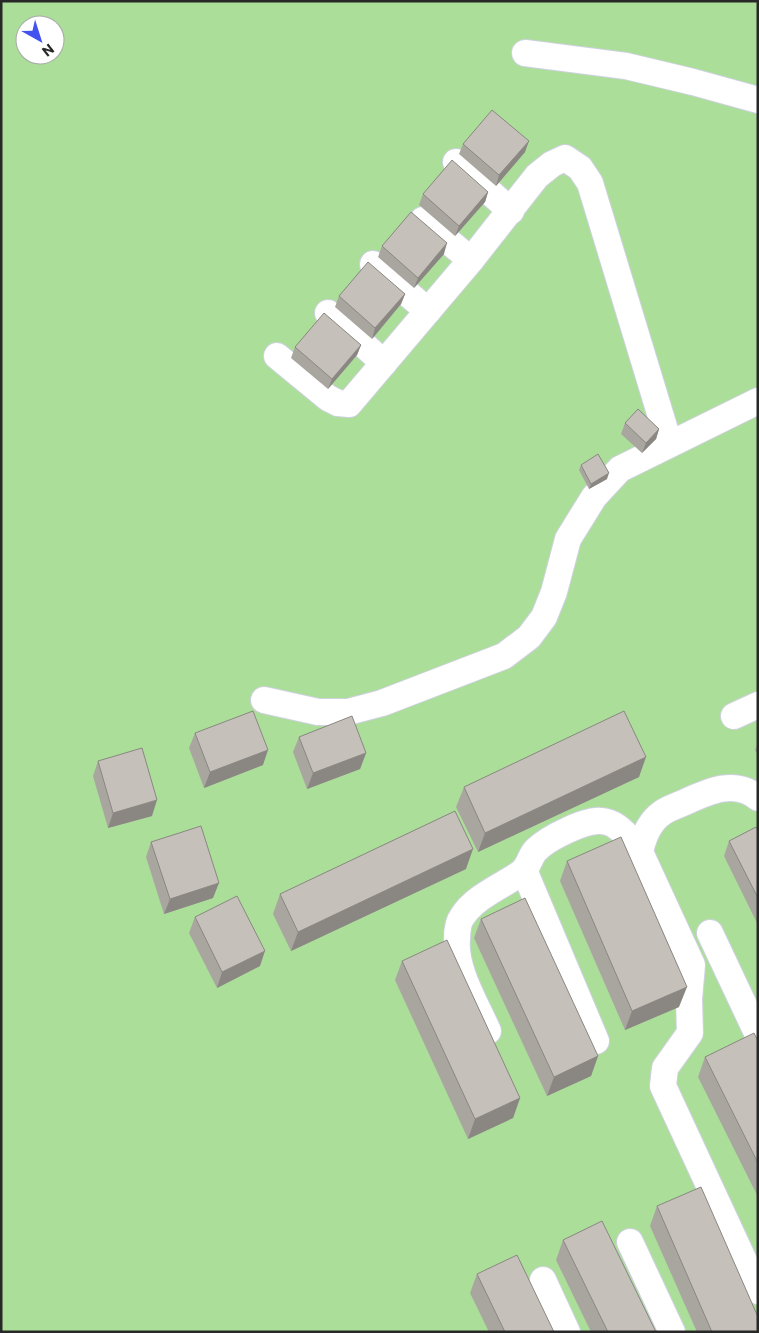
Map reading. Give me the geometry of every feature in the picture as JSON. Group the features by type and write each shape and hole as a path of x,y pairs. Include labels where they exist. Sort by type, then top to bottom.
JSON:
{"street":[{"path":"526,53 626,66 758,100"},
{"path":"277,356 328,398 338,403 349,404 471,260 538,176 552,164 565,158 580,168 590,183 669,443"},
{"path":"456,162 511,210"},
{"path":"423,220 471,260"},
{"path":"373,264 428,311"},
{"path":"328,313 384,363"},
{"path":"264,700 318,712 348,712 382,703 504,656 528,637 544,617 554,592 568,540 594,497 620,469 669,443 758,401"},
{"path":"734,716 758,705"},
{"path":"640,852 643,837 661,813 709,791 736,787 751,792 758,798"},
{"path":"497,1051 458,963 456,940 461,918 481,897 524,870 535,851 553,837 581,823 602,819 616,825 628,835 640,852 692,965 689,999 690,1033 664,1068 663,1086 758,1291"},
{"path":"524,870 596,1041"},
{"path":"710,933 758,1035"},
{"path":"630,1242 672,1332"},
{"path":"543,1280 566,1332"}],"green space":[{"path":"1,1 758,1 758,1332 1,1332"}],"building":[{"path":"492,110 529,141 499,175 463,144"},
{"path":"452,160 488,192 459,226 423,194"},
{"path":"411,212 447,243 418,278 382,246"},
{"path":"368,262 405,294 375,328 339,296"},
{"path":"324,313 361,345 332,379 295,347"},
{"path":"638,409 659,429 646,443 625,423"},
{"path":"598,454 609,473 591,484 581,465"},
{"path":"253,711 268,750 210,772 195,733"},
{"path":"624,711 646,757 485,833 464,787"},
{"path":"352,716 366,753 313,773 299,737"},
{"path":"142,748 157,800 113,813 98,761"},
{"path":"455,811 473,849 298,932 280,894"},
{"path":"201,826 219,883 170,899 151,842"},
{"path":"756,827 758,830 758,898 729,841"},
{"path":"621,837 687,987 632,1011 567,861"},
{"path":"237,896 265,951 222,972 195,917"},
{"path":"525,898 598,1056 554,1077 481,919"},
{"path":"447,940 520,1098 475,1119 402,961"},
{"path":"754,1033 758,1041 758,1163 705,1057"},
{"path":"701,1187 758,1317 758,1332 712,1332 657,1206"},
{"path":"602,1221 656,1332 608,1332 563,1240"},
{"path":"517,1255 554,1332 505,1332 477,1274"}]}
